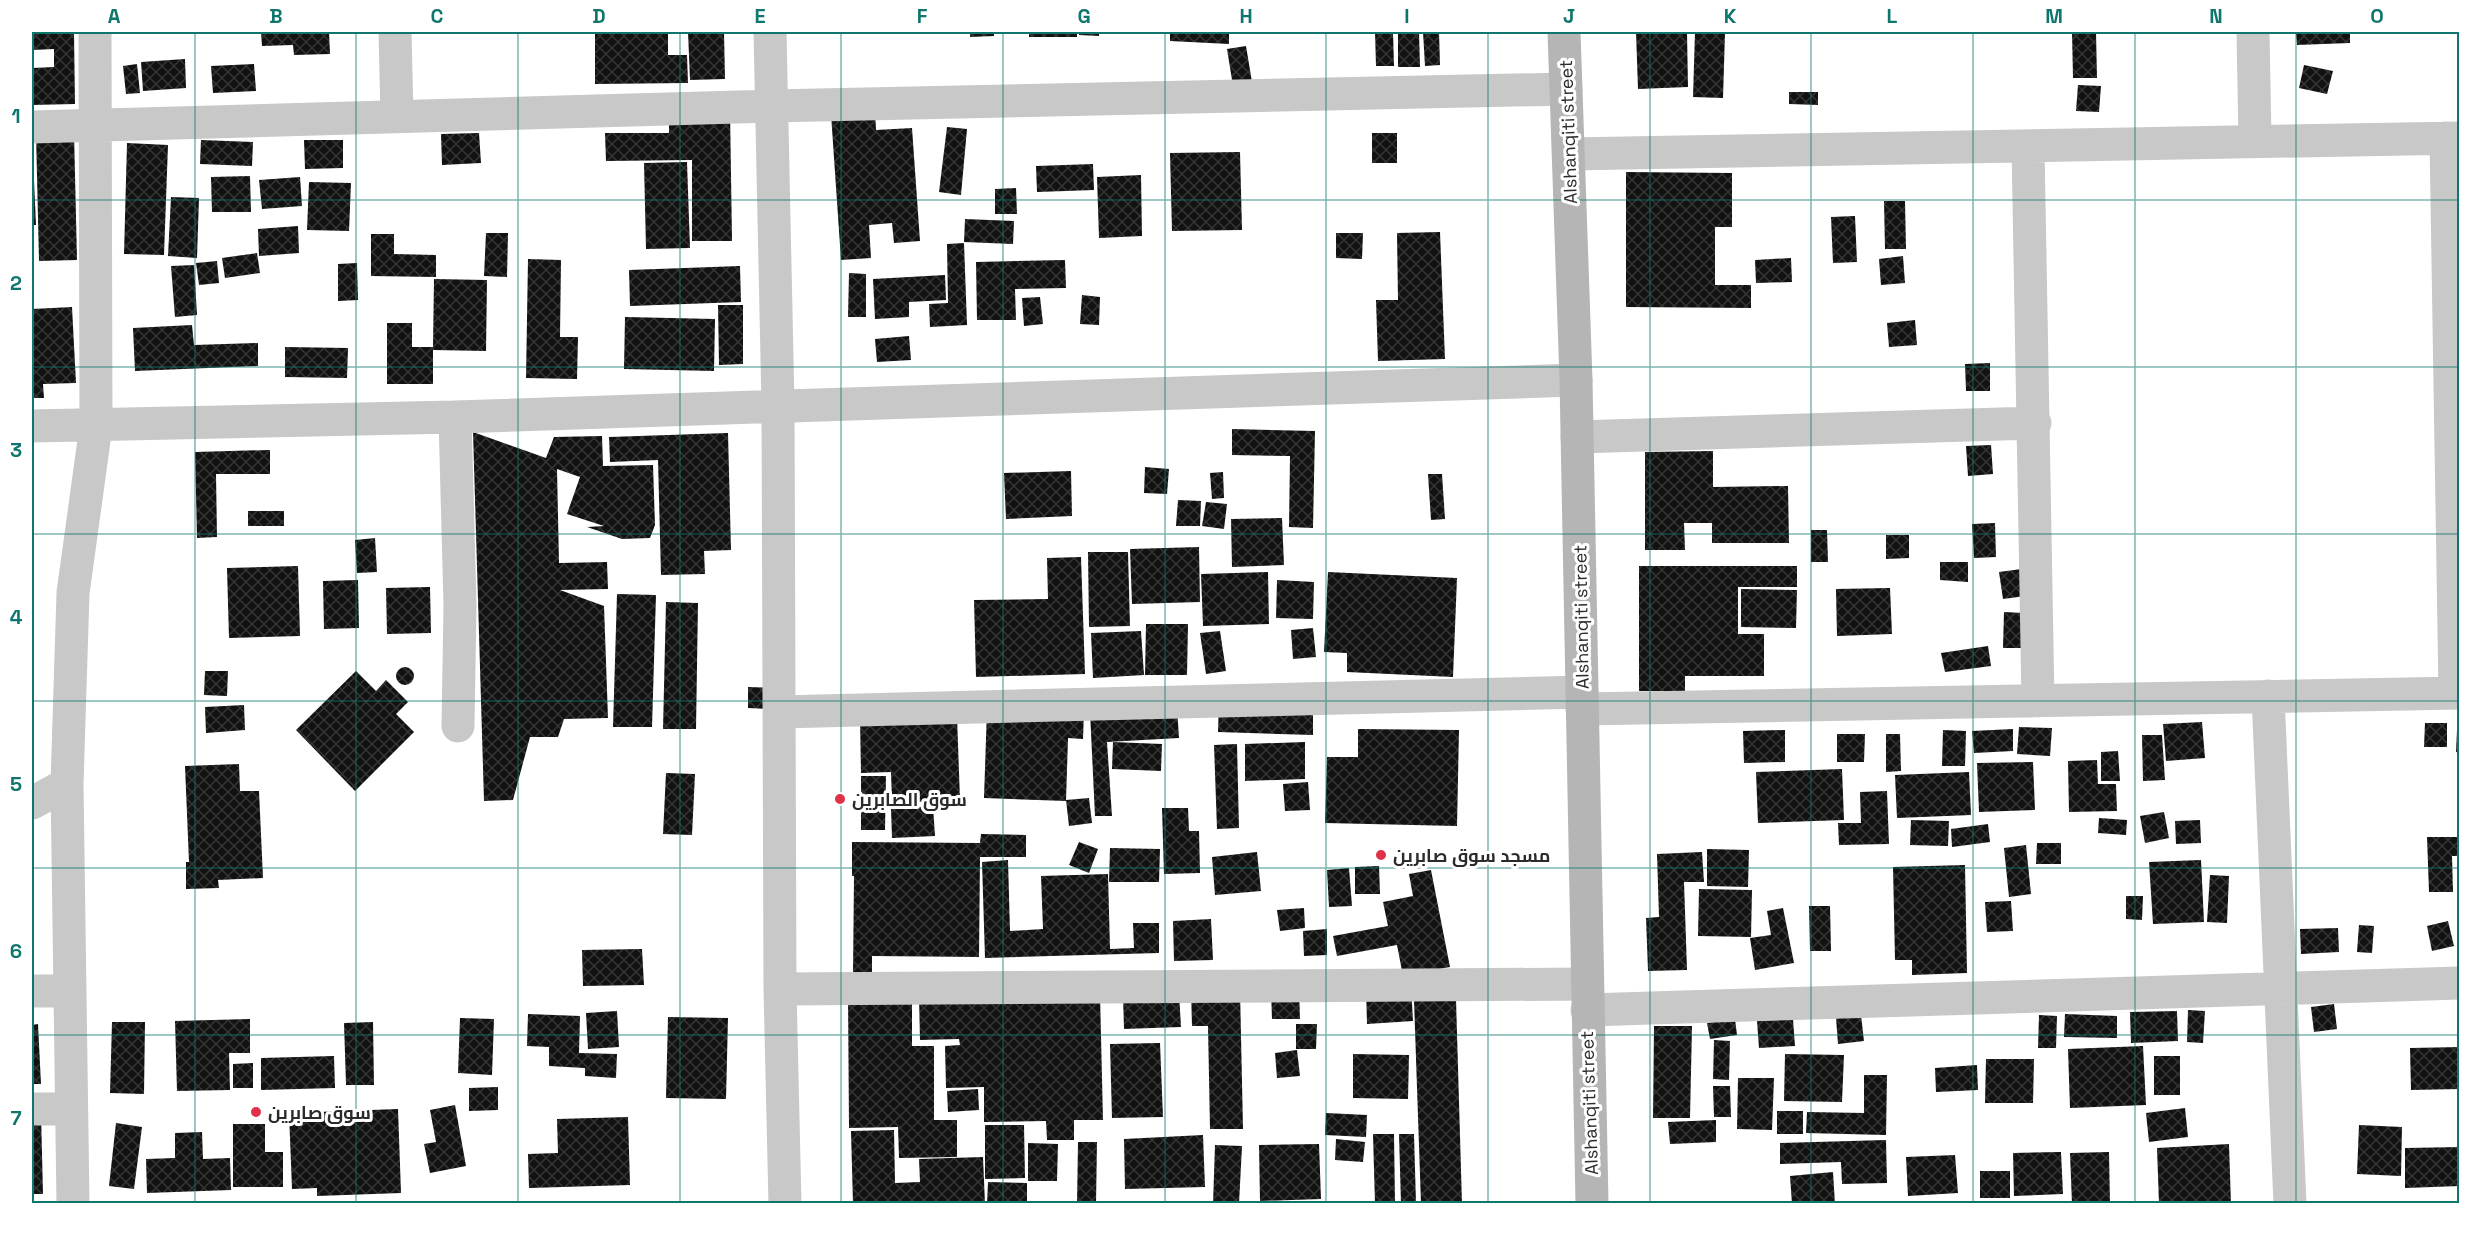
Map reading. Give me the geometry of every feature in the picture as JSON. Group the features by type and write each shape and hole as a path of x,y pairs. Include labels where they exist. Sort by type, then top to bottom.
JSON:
{"street":[{"path":"73,1203 68,991 67,784 73,593 96,426 98,124 95,32"},
{"path":"395,32 397,116"},
{"path":"770,32 778,405 780,988 785,1203"},
{"name":"Alshanqiti street","path":"1564,32 1576,380 1592,1203"},
{"path":"2253,32 2255,140"},
{"path":"32,127 771,106 1566,89"},
{"path":"780,712 1582,700 2038,701 2457,693 2453,138 1569,154"},
{"path":"2028,146 2035,423 2038,701"},
{"path":"32,426 455,417 1576,380"},
{"path":"455,417 460,605 458,726"},
{"path":"1577,437 2035,423"},
{"path":"2268,696 2290,1203"},
{"path":"32,803 67,784"},
{"path":"780,988 1587,997 2460,983"},
{"path":"32,991 68,991"},
{"path":"32,1109 71,1109"}],"building":[{"path":"33,32 74,32 75,104 32,105 32,68 54,67 54,49 33,50"},
{"path":"261,32 329,32 330,54 294,55 293,45 262,46"},
{"path":"595,32 668,32 668,55 687,55 688,83 595,84"},
{"path":"688,32 724,32 725,79 690,80"},
{"path":"970,32 994,32 994,36 970,37"},
{"path":"1029,32 1077,32 1077,37 1029,37"},
{"path":"1079,32 1099,32 1099,36 1079,35"},
{"path":"1170,32 1229,32 1229,44 1170,41"},
{"path":"1375,32 1393,32 1394,66 1376,66"},
{"path":"1398,32 1419,32 1420,67 1398,67"},
{"path":"1423,32 1439,32 1440,65 1425,66"},
{"path":"1636,32 1687,32 1688,87 1638,89"},
{"path":"1695,32 1725,33 1723,98 1693,97"},
{"path":"2072,32 2096,32 2097,78 2073,78"},
{"path":"2296,32 2350,32 2350,43 2297,45"},
{"path":"1246,46 1252,82 1233,86 1227,49"},
{"path":"185,59 186,88 143,91 141,62"},
{"path":"137,64 140,93 126,94 123,66"},
{"path":"254,64 256,91 213,93 211,66"},
{"path":"2304,65 2333,71 2327,94 2299,88"},
{"path":"2078,85 2101,86 2099,112 2076,111"},
{"path":"1789,92 1818,92 1818,105 1789,104"},
{"path":"669,109 730,109 732,241 692,241 692,160 606,161 605,133 669,133"},
{"path":"875,111 876,130 912,128 920,241 894,243 892,223 869,225 871,258 841,260 831,114"},
{"path":"947,127 967,129 961,195 939,192"},
{"path":"74,132 77,260 39,261 36,133"},
{"path":"479,133 481,163 442,165 441,134"},
{"path":"1372,133 1397,133 1397,163 1372,163"},
{"path":"201,140 253,142 252,166 200,164"},
{"path":"304,140 343,140 343,168 305,169"},
{"path":"127,143 168,145 164,255 124,254"},
{"path":"1240,152 1242,230 1172,231 1170,153"},
{"path":"687,162 690,248 646,249 644,163"},
{"path":"1093,164 1094,190 1037,192 1036,166"},
{"path":"1626,172 1732,173 1732,227 1715,227 1715,285 1751,285 1751,308 1626,307"},
{"path":"1141,175 1142,236 1099,238 1097,177"},
{"path":"250,176 251,212 212,212 211,177"},
{"path":"300,177 302,206 262,209 259,180"},
{"path":"32,180 34,180 36,225 32,225"},
{"path":"309,182 351,183 349,231 307,230"},
{"path":"1016,188 1017,214 995,214 995,189"},
{"path":"171,197 199,198 197,258 168,256"},
{"path":"1884,201 1905,201 1906,249 1885,249"},
{"path":"1855,216 1857,262 1833,263 1831,217"},
{"path":"965,219 1014,221 1013,244 964,242"},
{"path":"298,226 299,253 259,256 258,229"},
{"path":"1440,232 1445,359 1378,361 1376,300 1398,300 1397,233"},
{"path":"486,233 508,233 507,277 484,276"},
{"path":"1336,233 1363,233 1362,259 1336,258"},
{"path":"371,234 394,234 394,254 436,255 436,277 371,276"},
{"path":"964,243 967,325 930,327 929,304 948,303 947,244"},
{"path":"257,253 260,273 225,278 222,258"},
{"path":"1903,256 1905,283 1881,285 1879,259"},
{"path":"1791,258 1792,282 1756,283 1755,260"},
{"path":"528,259 561,260 560,337 578,337 577,379 526,378"},
{"path":"1065,260 1066,288 1015,289 1016,320 977,320 976,262"},
{"path":"217,261 219,283 199,285 196,263"},
{"path":"357,263 358,300 338,301 338,264"},
{"path":"194,265 197,315 175,317 171,266"},
{"path":"740,266 741,302 630,306 629,270"},
{"path":"849,273 866,274 866,317 848,317"},
{"path":"945,275 946,300 909,302 909,317 875,319 873,279"},
{"path":"434,279 487,280 486,351 433,350 433,384 387,384 387,323 412,323 412,347 433,347"},
{"path":"1082,295 1100,297 1099,325 1080,324"},
{"path":"1040,297 1043,324 1024,326 1022,298"},
{"path":"718,305 743,305 743,364 719,365"},
{"path":"72,307 76,383 43,384 44,398 32,398 32,309"},
{"path":"625,317 715,319 714,371 624,369"},
{"path":"1915,320 1917,345 1889,347 1887,323"},
{"path":"192,325 194,345 258,343 258,366 135,371 133,328"},
{"path":"909,336 911,360 877,362 875,339"},
{"path":"285,347 348,348 347,378 285,377"},
{"path":"1990,363 1990,391 1966,391 1965,364"},
{"path":"1232,429 1315,431 1313,528 1289,527 1290,456 1232,455"},
{"path":"473,432 546,458 554,437 602,436 603,466 653,465 655,525 650,538 622,539 587,527 604,526 567,514 580,477 557,469 559,563 607,562 608,589 560,590 604,606 608,718 564,719 558,737 530,737 513,800 484,801"},
{"path":"728,433 731,550 704,551 705,574 661,575 658,460 610,462 609,437"},
{"path":"1991,445 1993,474 1968,476 1966,446"},
{"path":"270,450 270,474 216,474 217,537 197,538 195,452"},
{"path":"1713,451 1713,487 1788,486 1789,543 1712,543 1712,523 1684,523 1685,550 1645,550 1645,452"},
{"path":"1145,467 1169,469 1167,494 1144,493"},
{"path":"1071,471 1072,516 1006,519 1004,473"},
{"path":"1223,472 1224,498 1212,499 1210,473"},
{"path":"1428,474 1442,474 1445,519 1431,520"},
{"path":"1178,500 1201,501 1200,526 1176,526"},
{"path":"1206,502 1227,504 1224,529 1202,526"},
{"path":"248,511 284,511 284,526 248,526"},
{"path":"1282,518 1284,565 1232,567 1231,519"},
{"path":"1995,523 1996,557 1974,558 1972,524"},
{"path":"1811,530 1827,530 1828,562 1811,562"},
{"path":"1886,535 1909,535 1909,558 1886,559"},
{"path":"375,538 377,572 357,573 355,540"},
{"path":"1199,547 1200,602 1132,604 1130,549"},
{"path":"1088,552 1128,552 1130,626 1089,627"},
{"path":"1081,557 1085,674 976,677 974,600 1048,599 1047,558"},
{"path":"1940,562 1968,562 1968,582 1940,580"},
{"path":"298,566 300,636 229,638 227,568"},
{"path":"1639,566 1797,566 1797,587 1738,587 1738,634 1764,634 1764,676 1685,676 1685,691 1639,691"},
{"path":"2029,568 2033,595 2003,599 1999,572"},
{"path":"1268,572 1269,624 1203,626 1201,574"},
{"path":"1328,572 1457,578 1453,677 1347,672 1347,653 1324,652"},
{"path":"358,580 359,628 324,629 323,581"},
{"path":"1277,580 1314,582 1313,619 1276,618"},
{"path":"430,587 431,633 387,634 386,588"},
{"path":"1890,588 1892,634 1837,636 1836,589"},
{"path":"1741,589 1797,590 1796,628 1741,627"},
{"path":"617,594 656,595 652,727 613,727"},
{"path":"666,602 698,603 696,729 663,729"},
{"path":"2004,612 2024,613 2022,648 2003,648"},
{"path":"1146,624 1188,624 1187,675 1145,675"},
{"path":"1313,628 1316,657 1293,659 1291,630"},
{"path":"1141,631 1144,675 1093,678 1091,633"},
{"path":"1220,631 1226,671 1206,674 1200,633"},
{"path":"1988,646 1991,666 1945,672 1941,653"},
{"path":"405,667 411,670 414,676 411,682 405,685 399,682 396,676 399,670"},
{"path":"205,671 228,671 227,696 204,695"},
{"path":"356,671 376,691 386,680 408,702 396,714 414,732 355,791 296,730"},
{"path":"748,687 786,688 785,710 748,708"},
{"path":"1219,700 1313,702 1313,735 1218,732"},
{"path":"244,705 245,730 206,733 205,707"},
{"path":"1177,707 1179,738 1107,742 1112,816 1095,816 1090,712"},
{"path":"987,709 1084,712 1083,739 1068,738 1066,801 984,798"},
{"path":"957,716 960,800 892,803 891,772 861,773 860,719"},
{"path":"2202,722 2205,758 2166,761 2163,724"},
{"path":"2425,723 2447,723 2447,747 2424,747"},
{"path":"2019,727 2052,728 2050,756 2017,754"},
{"path":"1358,729 1459,730 1457,826 1325,823 1327,757 1358,757"},
{"path":"2013,729 2013,751 1974,753 1972,731"},
{"path":"1785,730 1785,762 1744,763 1743,731"},
{"path":"1943,730 1966,731 1965,766 1942,766"},
{"path":"2457,730 2460,731 2460,753 2456,752"},
{"path":"1837,734 1865,734 1864,762 1837,762"},
{"path":"1886,734 1900,734 1901,771 1886,772"},
{"path":"2142,735 2162,735 2165,780 2143,781"},
{"path":"1113,742 1162,744 1161,771 1112,769"},
{"path":"1305,742 1305,779 1245,781 1245,744"},
{"path":"1237,744 1239,828 1217,829 1214,745"},
{"path":"2118,751 2120,781 2101,781 2101,752"},
{"path":"2097,760 2098,784 2116,784 2117,811 2069,812 2068,761"},
{"path":"2033,762 2035,810 1979,812 1977,763"},
{"path":"239,764 240,791 259,791 263,878 218,880 219,888 186,889 186,862 189,862 185,766"},
{"path":"1842,769 1844,820 1758,823 1756,772"},
{"path":"1969,772 1971,815 1897,818 1895,775"},
{"path":"666,773 695,774 692,835 663,834"},
{"path":"861,776 886,776 885,830 861,830"},
{"path":"1308,782 1310,810 1285,811 1283,784"},
{"path":"1887,791 1889,844 1839,845 1838,823 1861,823 1860,792"},
{"path":"1089,798 1092,823 1069,826 1066,800"},
{"path":"933,806 935,836 892,838 891,809"},
{"path":"1162,808 1188,808 1189,831 1199,831 1200,873 1164,874"},
{"path":"2164,812 2169,838 2145,843 2140,816"},
{"path":"2099,818 2127,820 2126,835 2098,833"},
{"path":"1911,820 1949,821 1948,846 1910,845"},
{"path":"2200,820 2201,843 2176,844 2175,821"},
{"path":"1988,824 1990,842 1952,847 1951,829"},
{"path":"981,834 1026,835 1026,857 980,857 979,957 872,956 872,975 853,975 852,842 980,843"},
{"path":"2427,837 2460,837 2460,856 2452,856 2453,892 2429,892"},
{"path":"1079,842 1098,849 1089,873 1069,865"},
{"path":"2037,843 2061,843 2061,864 2036,864"},
{"path":"2026,845 2031,894 2009,897 2004,848"},
{"path":"1110,848 1160,849 1159,882 1109,882"},
{"path":"1707,849 1749,850 1748,887 1707,886"},
{"path":"1257,852 1261,891 1215,895 1212,857"},
{"path":"1702,852 1704,882 1684,882 1687,970 1648,971 1646,918 1659,917 1657,854"},
{"path":"1008,860 1010,931 1043,929 1041,876 1108,874 1110,949 1134,948 1133,923 1159,923 1159,953 985,958 982,862"},
{"path":"2201,860 2204,922 2153,924 2149,862"},
{"path":"1965,865 1967,973 1912,975 1912,960 1895,960 1893,867"},
{"path":"1379,866 1380,894 1355,894 1355,867"},
{"path":"1349,868 1352,906 1329,907 1327,870"},
{"path":"1431,870 1450,967 1403,976 1397,945 1337,956 1333,936 1388,926 1383,902 1413,896 1409,874"},
{"path":"2210,875 2229,876 2227,923 2207,922"},
{"path":"1699,889 1752,890 1751,937 1698,936"},
{"path":"2126,896 2143,896 2142,920 2126,919"},
{"path":"2011,901 2013,931 1987,932 1985,902"},
{"path":"1809,906 1830,906 1831,951 1810,951"},
{"path":"1304,908 1305,928 1280,931 1277,910"},
{"path":"1783,908 1794,963 1755,970 1750,938 1771,935 1767,911"},
{"path":"1211,919 1213,960 1174,961 1173,921"},
{"path":"2448,921 2454,946 2432,951 2427,926"},
{"path":"2359,925 2374,926 2372,953 2357,952"},
{"path":"2338,928 2339,952 2301,954 2300,929"},
{"path":"1327,929 1327,955 1304,956 1303,931"},
{"path":"642,949 644,985 583,986 582,950"},
{"path":"1411,986 1413,1021 1367,1024 1366,988"},
{"path":"1299,988 1300,1019 1272,1019 1271,989"},
{"path":"1240,989 1243,1129 1210,1129 1208,1026 1192,1026 1191,990"},
{"path":"912,992 912,1046 934,1046 934,1120 957,1120 957,1157 899,1158 898,1127 849,1128 848,993"},
{"path":"1179,993 1181,1027 1124,1029 1123,995"},
{"path":"1100,994 1103,1120 1074,1120 1074,1140 1047,1140 1046,1121 984,1122 984,1087 946,1088 945,1046 960,1045 959,1039 920,1040 919,997"},
{"path":"1456,999 1462,1204 1421,1204 1414,1000"},
{"path":"2334,1004 2337,1029 2314,1032 2311,1007"},
{"path":"2188,1010 2205,1011 2203,1043 2187,1042"},
{"path":"617,1011 619,1047 588,1049 586,1013"},
{"path":"2177,1011 2178,1041 2131,1043 2130,1012"},
{"path":"528,1014 580,1016 579,1053 617,1054 616,1078 585,1076 585,1068 549,1066 549,1047 527,1046"},
{"path":"2065,1014 2117,1016 2117,1038 2064,1037"},
{"path":"1861,1015 1864,1041 1838,1044 1836,1018"},
{"path":"2039,1015 2057,1016 2056,1048 2038,1048"},
{"path":"668,1017 728,1018 726,1099 666,1098"},
{"path":"460,1018 494,1019 492,1075 458,1073"},
{"path":"250,1019 250,1053 229,1053 230,1090 177,1091 175,1021"},
{"path":"1735,1019 1737,1035 1710,1039 1707,1023"},
{"path":"1793,1019 1795,1046 1759,1048 1757,1021"},
{"path":"112,1022 145,1022 144,1094 110,1093"},
{"path":"373,1022 374,1085 346,1085 344,1023"},
{"path":"38,1024 41,1084 32,1084 32,1025"},
{"path":"1296,1024 1317,1024 1316,1049 1296,1049"},
{"path":"1654,1026 1692,1026 1690,1118 1653,1118"},
{"path":"1714,1040 1730,1041 1729,1080 1713,1079"},
{"path":"1160,1043 1163,1117 1112,1118 1110,1044"},
{"path":"2143,1046 2146,1105 2070,1108 2068,1049"},
{"path":"2460,1047 2460,1089 2411,1090 2410,1048"},
{"path":"1297,1050 1300,1076 1277,1078 1275,1053"},
{"path":"1353,1054 1409,1055 1408,1099 1353,1098"},
{"path":"1785,1054 1844,1055 1842,1102 1784,1101"},
{"path":"334,1056 335,1088 261,1090 261,1058"},
{"path":"2154,1056 2180,1056 2180,1095 2154,1095"},
{"path":"1986,1059 2034,1059 2033,1103 1985,1103"},
{"path":"253,1063 253,1088 233,1088 233,1064"},
{"path":"1977,1065 1978,1090 1936,1092 1935,1068"},
{"path":"1864,1075 1887,1075 1886,1135 1806,1133 1807,1112 1864,1113"},
{"path":"1738,1078 1774,1078 1772,1130 1737,1129"},
{"path":"1713,1086 1730,1086 1731,1117 1714,1117"},
{"path":"498,1087 498,1110 469,1111 469,1088"},
{"path":"978,1089 979,1110 948,1112 947,1091"},
{"path":"455,1105 466,1166 430,1173 424,1144 436,1142 430,1110"},
{"path":"2185,1108 2188,1137 2149,1142 2146,1113"},
{"path":"398,1109 401,1193 317,1196 317,1188 292,1189 289,1113"},
{"path":"1777,1111 1803,1111 1803,1134 1777,1134"},
{"path":"32,1113 41,1113 43,1194 32,1194"},
{"path":"1326,1113 1367,1115 1366,1137 1325,1135"},
{"path":"628,1117 630,1185 529,1188 528,1154 558,1153 557,1119"},
{"path":"1716,1120 1716,1142 1670,1144 1668,1122"},
{"path":"116,1123 142,1127 134,1189 109,1186"},
{"path":"233,1124 265,1124 265,1152 283,1152 283,1187 233,1187"},
{"path":"985,1125 1024,1125 1025,1178 985,1179"},
{"path":"2359,1125 2402,1127 2401,1176 2357,1174"},
{"path":"894,1130 895,1183 920,1182 919,1159 983,1157 985,1204 853,1204 851,1131"},
{"path":"202,1132 203,1159 230,1158 231,1190 147,1193 146,1159 175,1158 175,1133"},
{"path":"1373,1134 1394,1134 1395,1203 1375,1204"},
{"path":"1399,1134 1414,1134 1416,1204 1401,1204"},
{"path":"1203,1135 1205,1187 1125,1189 1124,1139"},
{"path":"1336,1139 1365,1142 1363,1162 1335,1160"},
{"path":"1886,1140 1887,1183 1842,1184 1841,1162 1780,1164 1780,1143"},
{"path":"1078,1142 1097,1142 1096,1204 1077,1204"},
{"path":"1028,1143 1058,1144 1057,1181 1028,1181"},
{"path":"1319,1144 1321,1199 1260,1201 1259,1145"},
{"path":"2229,1144 2231,1204 2159,1204 2157,1148"},
{"path":"1215,1145 1242,1146 1239,1204 1213,1204"},
{"path":"2460,1147 2460,1186 2405,1188 2405,1148"},
{"path":"2061,1152 2063,1194 2014,1196 2013,1153"},
{"path":"2109,1152 2110,1204 2072,1204 2070,1153"},
{"path":"1955,1155 1958,1193 1908,1196 1906,1157"},
{"path":"1980,1171 2010,1171 2010,1198 1980,1198"},
{"path":"1833,1172 1835,1204 1792,1204 1790,1176"},
{"path":"988,1182 1027,1183 1027,1204 987,1204"}],"place":[{"name":"سوق الصابرين","path":"840,799"},
{"name":"مسجد سوق صابرين","path":"1381,855"},
{"name":"سوق صابرين","path":"256,1112"}]}
